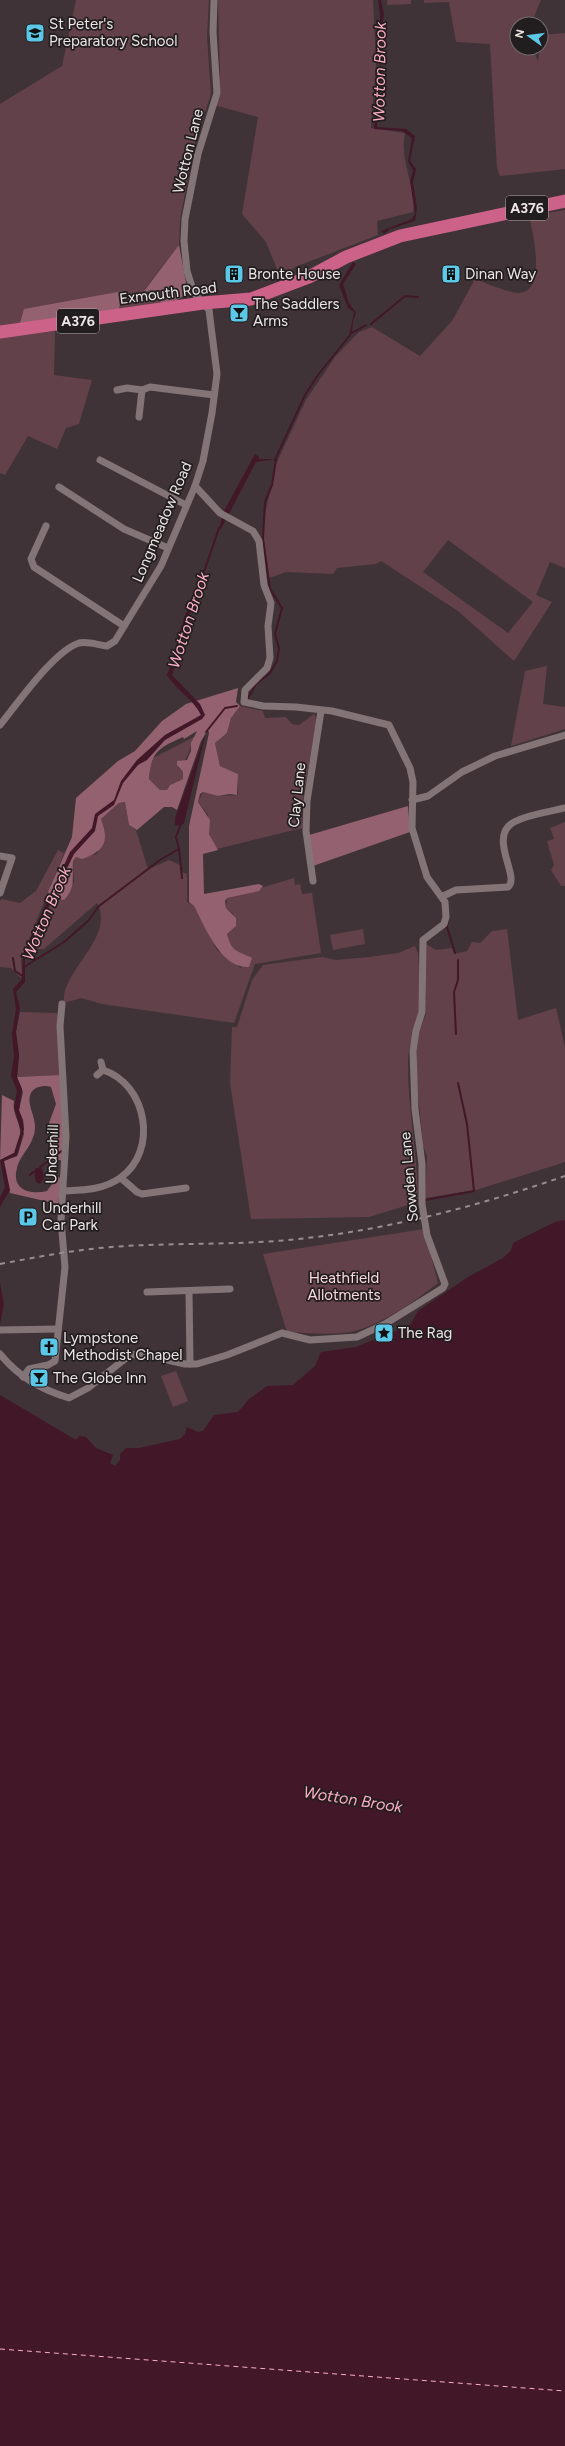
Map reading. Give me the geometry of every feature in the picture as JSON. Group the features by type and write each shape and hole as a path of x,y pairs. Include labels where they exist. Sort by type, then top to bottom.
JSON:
{"highway":[{"name":"Exmouth Road","path":"0,332 250,299 309,277 346,257 400,236 565,201"}],"street":[{"name":"Wotton Lane","path":"203,304 194,293 187,272 184,241 194,169 217,93 213,32 214,0"},
{"name":"Longmeadow Road","path":"0,725 37,679 68,649 81,642 107,646 115,641 151,584 195,486 203,461 216,374 215,348 209,310 203,304"},
{"path":"117,390 127,388 142,390 150,387 214,395"},
{"path":"139,417 142,390"},
{"path":"100,460 186,505"},
{"path":"195,486 220,512 228,518 249,528 256,536 264,585 271,603 268,626 269,664 248,684 243,700 251,705 296,707 321,711 332,711 390,725 410,768 413,782 412,828 419,856 427,877 443,896 456,890 508,888 511,879 503,847 507,829 514,822 565,808"},
{"path":"59,487 124,529 168,548"},
{"path":"46,526 30,559 34,567 124,626"},
{"name":"Clay Lane","path":"313,881 306,831 307,801 321,711"},
{"path":"412,800 432,794 462,772 495,756 565,735"},
{"path":"0,856 12,858 0,893"},
{"name":"Sowden Lane","path":"22,1377 40,1387 69,1398 88,1388 130,1355 141,1354 190,1364 228,1355 282,1333 310,1340 357,1337 391,1321 443,1288 445,1284 429,1240 422,1204 422,1164 415,1109 413,1051 416,1032 422,1012 423,940 446,921 446,908 443,896"},
{"name":"Underhill","path":"22,1377 29,1369 48,1366 55,1361 65,1267 61,1220 64,1191 66,1136 60,1026 62,1004"},
{"path":"101,1062 103,1070"},
{"path":"64,1191 88,1190 107,1185 121,1178 133,1163 140,1148 144,1134 142,1116 131,1091 110,1072 103,1070"},
{"path":"97,1075 103,1070"},
{"path":"121,1178 137,1192 148,1194 168,1196 186,1188"},
{"path":"147,1292 230,1290"},
{"path":"189,1291 190,1364"},
{"path":"0,1330 58,1329"},
{"path":"0,1354 22,1377"}],"green space":[{"path":"76,0 209,0 207,37 211,94 194,145 180,220 179,245 144,290 160,290 163,295 160,303 119,309 123,292 20,323 0,327 0,104 62,66"},
{"path":"218,0 373,0 376,64 371,128 405,133 404,153 412,192 413,212 377,221 378,235 295,267 287,274 283,271 279,274 266,242 242,214 258,117 214,105 220,74"},
{"path":"387,0 411,0 411,4 387,5"},
{"path":"424,0 541,0 534,16 509,16 509,56 536,56 538,61 539,56 549,56 549,34 565,33 565,169 500,176 497,168 490,44 456,42 449,2 424,3"},
{"path":"565,210 565,568 550,562 536,595 552,602 514,661 458,611 381,561 376,564 337,568 333,574 286,572 269,578 264,539 264,519 276,464 306,400 335,357 359,332 372,327 420,356 452,321 475,279 514,293 528,290 533,283 536,273 535,248 529,216","holes":["448,540 533,602 508,633 423,572"]},
{"path":"55,331 54,375 92,380 79,424 66,428 57,449 28,436 5,475 0,473 0,338"},
{"path":"547,666 543,704 565,707 565,729 511,746 525,671"},
{"path":"240,706 263,711 265,718 286,717 292,724 299,725 314,714 317,719 302,805 302,828 217,849 209,834 208,815 198,802 203,792 218,796 238,795 238,774 220,766 215,743 227,733 231,718"},
{"path":"196,736 186,759 178,767 183,772 183,779 170,785 167,790 160,790 149,779 151,759"},
{"path":"125,802 129,825 136,830 147,866 149,869 169,860 180,865 182,872 187,874 187,902 194,906 217,950 241,968 246,955 237,953 229,942 227,934 236,926 233,914 226,908 227,898 294,878 295,885 300,884 302,894 312,893 321,953 255,964 234,1023 102,1004 81,998 64,1003 65,991 70,979 94,942 99,929 101,916 97,903 44,949 38,949 33,944 53,898 74,882 73,861 76,857 97,854 105,833 101,819 119,803"},
{"path":"565,822 565,886 561,886 551,870 554,865 547,841 554,839 550,828"},
{"path":"58,850 64,853 21,959 22,977 20,977 11,968 0,967 0,901 2,899 20,903 36,891"},
{"path":"363,929 365,944 333,950 330,935"},
{"path":"507,929 518,1020 556,1008 565,1047 565,1162 476,1190 425,1198 427,1156 423,1145 415,1063 418,1035 426,1014 426,944 436,950 452,948 454,954 467,951 472,942 480,943 492,931"},
{"path":"415,946 418,954 420,998 418,1018 411,1041 408,1059 408,1077 418,1184 418,1202 369,1217 251,1219 230,1083 232,1027 237,1027 252,980 263,965 322,957 336,960 369,957 398,953"},
{"path":"20,1012 57,1013 60,1075 17,1077 19,1053 16,1032"},
{"name":"Heathfield Allotments","path":"424,1229 438,1283 429,1290 390,1316 358,1330 332,1334 287,1332 263,1254"},
{"path":"176,1371 188,1401 173,1407 161,1376"}],"shaded area":[{"path":"179,245 188,293 177,300 160,303 163,295 160,290 144,291"},
{"path":"123,291 119,309 20,323 24,309"},
{"path":"238,688 236,702 240,706 231,718 227,733 215,743 220,766 238,774 237,795 230,794 218,796 203,792 200,794 198,802 210,820 209,834 218,850 203,854 204,894 259,884 263,886 259,891 227,898 225,901 226,908 236,918 236,926 227,934 229,940 233,948 252,958 249,967 239,966 222,954 209,935 194,906 189,902 189,826 209,733 208,730 201,741 177,810 172,807 164,807 137,830 129,825 125,802 119,803 101,819 104,827 105,840 100,849 96,853 82,859 76,857 73,861 73,882 68,896 64,900 50,896 48,892 72,837 76,798 118,761 135,751 162,721 186,704","holes":["197,731 191,743 191,751 187,760 177,761 177,765 183,772 183,779 170,785 167,790 160,790 149,779 154,756 168,744 183,737 184,739"]},
{"path":"408,806 410,832 313,866 309,835"},
{"path":"60,1075 64,1137 62,1160 53,1161 49,1154 49,1123 56,1104 51,1087 40,1087 31,1093 30,1105 35,1122 33,1139 21,1158 16,1175 19,1186 28,1191 34,1192 47,1191 57,1177 62,1178 58,1204 10,1193 4,1161 18,1154 24,1134 19,1110 23,1092 17,1077"},
{"path":"2,1095 14,1101 20,1135 16,1152 0,1160"}],"water":[{"path":"378,0 381,0 384,14 381,34 381,74 377,127 406,129 415,136 410,161 416,169 413,182 417,208 415,221 390,229 384,234 381,231 412,219 415,213 410,181 413,171 408,161 412,138 402,131 374,129 380,73 380,14"},
{"path":"353,262 356,264 343,284 349,303 356,313 353,321 352,333 349,336 354,312 348,308 339,285"},
{"path":"255,454 259,457 259,459 276,459 256,462 221,529 219,528 224,511"},
{"path":"194,600 172,675 200,704 205,715 202,719 165,740 147,760 138,765 123,783 114,805 98,816 95,831 74,854 25,959 25,982 16,992 20,1008 16,1032 19,1056 17,1077 22,1089 19,1110 23,1120 24,1129 17,1156 4,1161 10,1190 0,1207 0,1198 5,1187 0,1160 14,1153 21,1131 14,1107 17,1091 11,1075 14,1057 12,1034 16,1009 13,989 22,979 23,954 70,852 92,828 95,814 114,800 121,781 137,760 165,735 201,715 194,704 167,675 182,624 189,606"},
{"path":"206,732 184,823 181,826 175,825 175,818"},
{"path":"36,1168 42,1168 44,1178 40,1184 36,1182 34,1171"},
{"path":"565,1220 565,2446 0,2446 0,1395 76,1440 79,1436 86,1437 96,1448 113,1455 110,1463 115,1466 120,1460 120,1454 126,1448 139,1448 180,1439 185,1434 187,1427 198,1432 203,1431 214,1415 238,1412 249,1399 267,1386 293,1385 315,1366 321,1352 356,1347 410,1325 418,1311 468,1277 503,1258 511,1250 513,1243 555,1222"},
{"path":"0,1283 4,1304 0,1324"}],"waterway":[{"path":"371,324 405,296 418,297"},
{"path":"352,333 366,325"},
{"name":"Wotton Brook","path":"275,460 305,395 318,375 350,335"},
{"path":"248,698 256,684 270,673 277,661 279,648 275,634 282,608 270,589 263,539 265,502 272,485 276,460"},
{"name":"Wotton Brook","path":"194,601 219,528"},
{"path":"206,732 225,708 237,706"},
{"path":"24,967 64,942 88,921 99,906 160,860 179,849 176,837 180,826"},
{"path":"179,849 182,878"},
{"path":"448,920 447,927 455,953"},
{"path":"13,958 15,971 24,977"},
{"path":"456,1034 454,992 458,980 458,960"},
{"path":"425,1200 474,1191 467,1124 458,1083"},
{"path":"40,1167 63,1150"},
{"path":"30,1175 33,1172"}],"ferry route":[{"path":"0,2349 565,2391"}],"railway":[{"path":"0,1264 41,1256 97,1248 258,1242 340,1234 405,1222 470,1206 565,1176"}],"place":[{"name":"St Peter's Preparatory School","path":"35,33"},
{"name":"Bronte House","path":"234,274"},
{"name":"Dinan Way","path":"451,274"},
{"name":"The Saddlers Arms","path":"239,313"},
{"name":"Underhill Car Park","path":"28,1217"},
{"name":"The Rag","path":"384,1333"},
{"name":"Lympstone Methodist Chapel","path":"49,1347"},
{"name":"The Globe Inn","path":"39,1378"}]}
